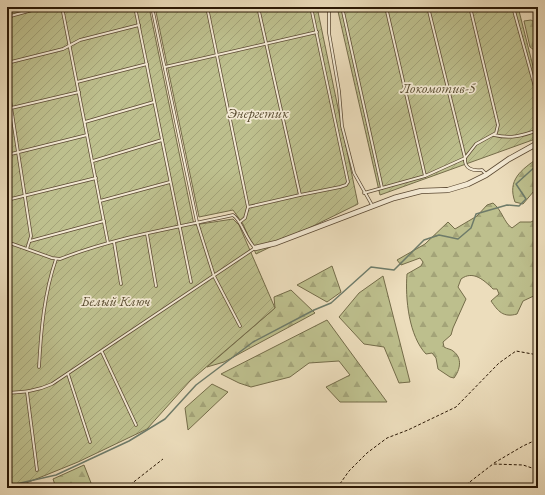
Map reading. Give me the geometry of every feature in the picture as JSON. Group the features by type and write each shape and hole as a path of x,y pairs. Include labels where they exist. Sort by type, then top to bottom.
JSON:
{"street":[{"path":"255,248 276,243 373,206 421,191 448,190 468,184 486,175 509,159 538,143"}],"lane":[{"path":"7,17 43,7"},
{"path":"62,7 108,243"},
{"path":"135,7 191,282"},
{"path":"152,7 197,222 214,276 240,326"},
{"path":"207,7 248,207 245,218 240,222"},
{"path":"258,7 300,195"},
{"path":"248,207 340,187 346,185 348,182 311,7"},
{"path":"329,7 329,33 339,92 342,126 354,173 364,193 373,206"},
{"path":"342,7 382,188"},
{"path":"386,7 424,176"},
{"path":"428,7 465,162 468,168 475,171 482,170 486,175"},
{"path":"470,7 498,125 494,136"},
{"path":"513,7 538,98"},
{"path":"7,63 70,46 80,40 139,25"},
{"path":"165,67 317,32"},
{"path":"77,82 147,64"},
{"path":"7,82 25,197 30,241 27,248"},
{"path":"7,109 79,92"},
{"path":"85,122 154,102"},
{"path":"364,193 424,176 465,158 476,144 494,136 508,138 518,137 538,130"},
{"path":"7,155 87,135"},
{"path":"93,161 162,140"},
{"path":"7,200 25,197 96,178"},
{"path":"100,201 170,182"},
{"path":"7,242 56,259 108,243 179,225 233,215 240,222 245,235 255,248 68,374 39,390 7,393"},
{"path":"30,241 104,221"},
{"path":"147,234 156,286"},
{"path":"114,242 121,284"},
{"path":"40,367 40,334 45,314 45,297 56,259"},
{"path":"102,352 136,424"},
{"path":"68,374 90,442"},
{"path":"27,392 37,470"}],"path":[{"path":"337,488 349,471 367,453 387,438 408,430 456,406 499,363 516,351 538,355"},
{"path":"462,488 493,464 523,446 538,440"},
{"path":"126,488 163,459"},
{"path":"493,464 523,465 538,470"}],"green space":[{"name":"Белый Ключ","path":"7,7 149,7 194,225 233,219 239,225 275,308 190,381 147,429 78,462 14,488 7,488"},
{"name":"Энергетик","path":"155,7 317,7 358,204 256,254 243,224 233,210 199,217"},
{"name":"Локомотив-5","path":"337,7 518,7 538,86 538,138 380,195"},
{"path":"531,20 538,24 538,53 530,47 524,21"},
{"path":"538,158 538,193 534,191 523,204 515,202 513,188 517,176"},
{"path":"493,203 512,228 520,222 531,222 538,218 538,294 523,301 517,314 508,315 501,313 491,301 499,294 497,289 493,289 478,277 465,276 461,279 458,287 466,299 451,335 443,342 444,347 453,351 458,357 460,364 454,378 438,369 436,358 432,353 426,354 420,346 409,317 407,274 421,266 423,262 420,258 401,265 397,260 425,244 448,222 455,229 477,216 487,205"},
{"path":"332,266 341,292 327,302 297,285"},
{"path":"383,276 410,382 399,383 384,347 364,344 339,317 359,293"},
{"path":"291,290 315,313 224,362 207,367 275,308 274,297"},
{"path":"327,320 387,402 340,402 326,387 350,375 339,361 309,363 290,377 251,387 221,374"},
{"path":"212,384 228,392 188,430 185,408"},
{"path":"84,465 93,488 56,488 53,479"}],"waterway":[{"path":"11,488 16,484 56,475 129,441 165,419 196,385 253,342 314,310 331,303 371,267 394,270 424,240 439,235 458,239 471,228 476,214 507,205 519,206 526,199 516,184 538,164"}]}
